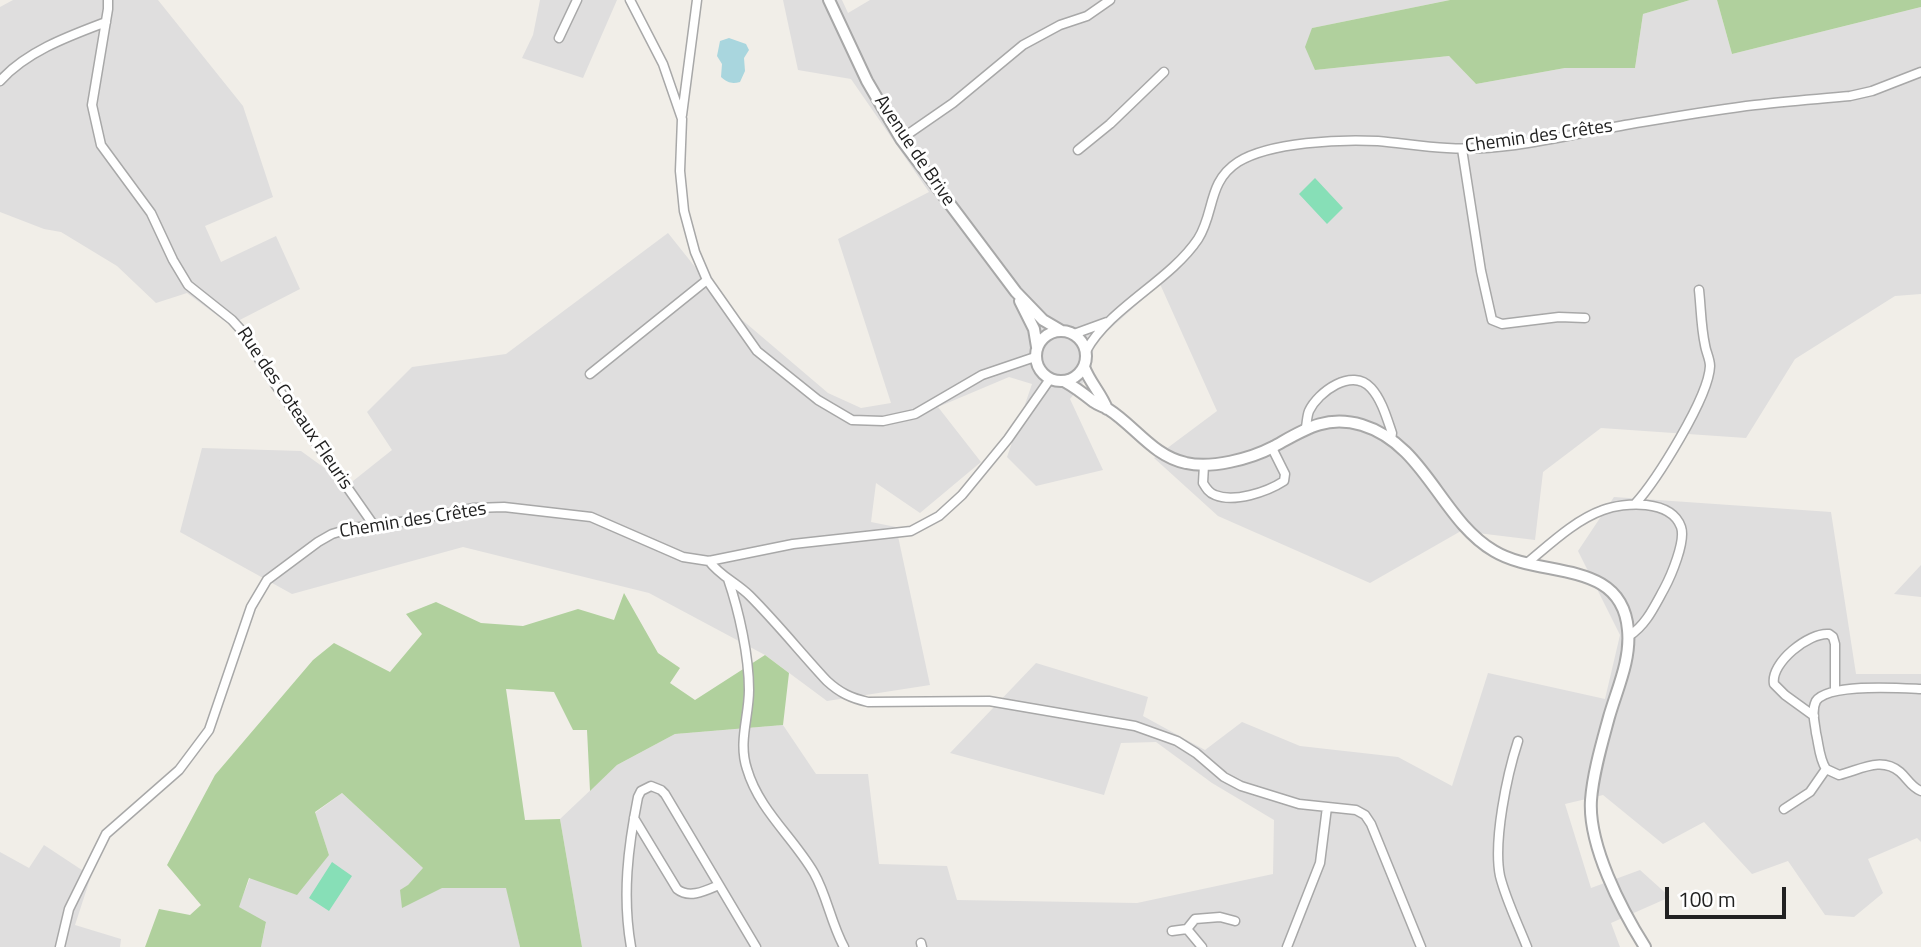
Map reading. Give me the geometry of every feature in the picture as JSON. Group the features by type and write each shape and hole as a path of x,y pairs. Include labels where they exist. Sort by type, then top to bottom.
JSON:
{"street":[{"name":"Rue des Coteaux Fleuris","path":"108,0 92,105 100,145 151,213 188,285 242,331 268,374 375,527"},
{"path":"559,38 577,0"},
{"path":"630,0 663,64 682,119"},
{"path":"697,0 682,119 680,172 684,211 695,253 707,281 757,351 818,400 852,420 883,421 915,414 982,374 1036,352 1042,338 1050,332 1060,330"},
{"name":"Avenue de Brive","path":"829,0 867,81 901,139 1016,292"},
{"path":"901,139 953,103 1023,45 1060,25 1087,16 1110,0"},
{"path":"0,81 30,57 62,39 106,22"},
{"path":"1078,150 1110,124 1164,72"},
{"name":"Chemin des Crêtes","path":"1086,351 1110,321 1161,277 1199,238 1214,190 1224,173 1239,161 1282,147 1351,141 1462,149 1555,138 1757,104 1850,96 1872,91 1921,72"},
{"path":"1462,149 1481,271 1492,320 1502,324 1559,317 1585,318"},
{"path":"590,374 707,281"},
{"path":"1634,504 1650,488 1678,441 1706,383 1710,365 1699,290"},
{"path":"1016,292 1043,320 1060,330 1074,334 1082,341 1086,351 1084,367 1107,409"},
{"path":"1016,292 1034,329 1042,374 1076,387 1167,456 1185,463 1227,463 1272,448 1306,427 1347,422 1374,429 1402,447 1483,544 1508,558 1587,577 1612,590 1621,601 1629,636 1627,657 1608,719 1596,772 1591,817 1598,849 1628,919 1645,947"},
{"name":"Chemin des Crêtes","path":"1074,334 1110,321"},
{"path":"1063,381 1076,377 1084,367"},
{"name":"Chemin des Crêtes","path":"60,947 69,909 106,834 180,769 209,730 251,607 267,580 282,566 332,534 352,528 375,527 474,508 517,509 591,517 683,557 709,561 793,544 898,533 926,525 962,495 1009,439 1050,379"},
{"path":"1306,427 1308,413 1316,400 1338,383 1352,380 1371,387 1392,433 1391,440"},
{"path":"1204,465 1203,484 1212,494 1226,498 1238,497 1275,487 1284,481 1285,474 1272,448"},
{"path":"1527,563 1584,519 1600,511 1634,504 1662,510 1673,517 1680,525 1682,536 1668,581 1640,629 1629,636"},
{"path":"709,561 717,572 760,606 827,681 853,699 868,702 989,701 1135,726 1177,741 1224,777 1241,786 1299,804 1356,810 1365,815 1421,947"},
{"path":"728,579 738,618 749,690 743,749 747,770 762,802 814,874 833,926 844,947"},
{"path":"1814,716 1774,684 1774,674 1785,658 1800,644 1818,635 1829,634 1835,644 1835,691"},
{"path":"1921,689 1892,687 1835,691 1820,697 1813,708 1822,763 1826,769 1839,775 1868,765 1885,765 1900,772 1912,787 1921,791"},
{"path":"1518,741 1509,770 1498,859 1500,876 1527,947"},
{"path":"1784,809 1804,798 1826,769"},
{"path":"631,947 626,899 630,839 641,791 651,786 661,790 756,947"},
{"path":"1287,947 1320,863 1327,807"},
{"path":"634,818 681,893 694,893 719,885"},
{"path":"1187,929 1189,923 1201,917 1220,917 1235,921"},
{"path":"1172,931 1187,929"},
{"path":"1187,929 1202,947"}],"shaded area":[{"path":"13,0 158,0 243,106 273,197 205,226 221,262 276,236 300,289 230,325 187,293 156,303 117,266 61,232 44,229 0,212 0,7"},
{"path":"540,0 617,0 583,78 522,58 533,35"},
{"path":"783,0 842,0 848,13 870,0 1450,0 1312,28 1315,70 1449,56 1476,84 1565,68 1635,68 1643,14 1690,0 1717,0 1732,54 1921,7 1921,294 1895,296 1795,359 1746,438 1601,428 1543,472 1535,540 1461,531 1370,583 1218,516 1154,458 1217,411 1160,284 1094,343 1091,373 1070,399 1103,470 1036,486 1007,457 1032,384 1009,377 938,407 981,462 920,513 876,483 871,522 896,527 930,685 827,701 765,655 649,593 463,547 292,594 180,532 202,448 301,451 348,485 392,450 367,412 412,367 506,354 668,233 727,307 828,393 861,408 891,403 838,239 929,192 851,79 798,70"},
{"path":"1614,497 1831,512 1856,674 1921,674 1921,842 1917,838 1868,859 1883,893 1854,917 1825,915 1788,861 1752,874 1704,822 1663,844 1603,795 1565,804 1591,888 1640,870 1670,897 1611,923 1620,947 582,947 560,819 617,765 675,734 783,725 816,774 868,774 879,864 947,866 957,900 1137,903 1273,874 1274,820 1212,783 1156,742 1121,743 1104,795 950,753 1036,663 1148,697 1143,716 1205,750 1242,722 1300,746 1398,757 1452,786 1488,673 1605,699 1620,635 1578,551"},
{"path":"1921,565 1921,597 1894,594"},
{"path":"342,793 424,869 408,885 507,888 520,947 261,947 266,923 238,907 250,878 329,855 315,813"},
{"path":"44,845 91,876 75,925 121,939 120,947 0,947 0,852 29,868"}],"green space":[{"path":"1450,0 1690,0 1643,14 1635,68 1565,68 1476,84 1449,56 1315,70 1305,47 1312,28"},
{"path":"1717,0 1921,0 1921,7 1732,54"},
{"path":"1315,178 1343,208 1327,224 1299,194"},
{"path":"624,593 658,653 680,668 670,683 695,700 765,655 789,673 783,725 675,734 617,765 590,791 587,730 573,730 554,692 506,689 525,820 560,819 582,947 520,947 506,888 442,888 402,908 400,890 423,868 342,793 315,812 329,855 297,895 249,878 239,907 266,922 261,947 145,947 159,909 190,915 201,905 167,865 215,775 313,660 334,643 390,672 422,634 406,614 436,602 481,623 523,626 578,609 614,620"},
{"path":"332,862 352,876 329,911 309,898"}],"water":[{"path":"729,38 746,44 749,50 744,58 745,71 740,82 735,83 721,77 722,64 717,56 720,41"}]}
